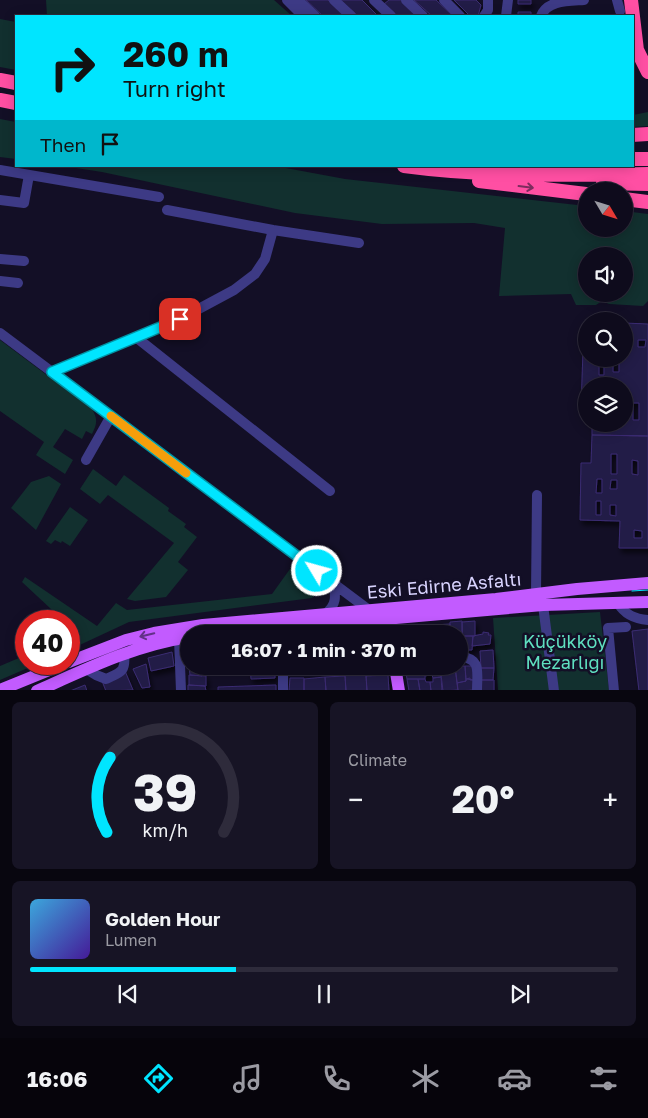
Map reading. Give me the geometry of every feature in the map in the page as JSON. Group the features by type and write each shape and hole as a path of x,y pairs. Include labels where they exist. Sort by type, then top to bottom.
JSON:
{"highway":[{"path":"631,0 633,15"},
{"path":"634,25 637,50 648,72"},
{"path":"0,80 15,83"},
{"path":"0,100 15,103"},
{"path":"634,135 648,134"},
{"path":"634,159 648,159"},
{"path":"412,167 543,176 648,174"},
{"path":"427,169 473,181 578,193"},
{"path":"543,176 577,181 648,184"},
{"path":"633,200 648,202"}],"main road":[{"name":"Eski Edirne Asfaltı","path":"314,625 381,614 540,600 577,589 648,583"},
{"path":"617,585 614,592 618,604"},
{"path":"558,605 563,602 578,600 580,595 577,589"},
{"name":"Eski Edirne Asfaltı","path":"80,658 126,640 161,632 203,625 325,614 381,614 399,602 411,599 498,593 558,605 648,602"},
{"path":"381,614 386,625"},
{"path":"38,690 124,654 180,639"},
{"path":"0,690 36,675"},
{"path":"33,690 31,683 39,675"},
{"path":"396,675 399,690"}],"street":[{"path":"287,0 303,15"},
{"path":"298,0 314,15"},
{"path":"334,0 350,15"},
{"path":"406,0 422,15"},
{"path":"444,0 459,15"},
{"path":"506,15 508,0"},
{"path":"542,15 544,10 550,6 560,2 577,0"},
{"path":"617,0 620,11"},
{"path":"378,1 390,15"},
{"path":"484,15 486,2"},
{"path":"0,170 159,197"},
{"path":"0,200 24,202 29,174"},
{"path":"167,210 273,230 359,243"},
{"path":"52,372 180,319 234,290 255,274 265,259 273,230"},
{"path":"0,259 24,261"},
{"path":"0,281 18,283"},
{"path":"0,333 332,582 381,614"},
{"path":"137,338 330,491"},
{"path":"86,460 111,416"},
{"path":"537,495 540,600 554,690"},
{"path":"325,614 332,610 335,604 336,595 332,582"},
{"path":"618,604 625,613 639,619 648,620"},
{"path":"614,690 608,628 626,626"},
{"path":"468,658 474,660 477,664 477,690"},
{"path":"181,690 182,675"},
{"path":"283,675 283,690"}],"green space":[{"path":"46,0 274,0 291,15 47,15"},
{"path":"0,19 15,22 15,70 0,67"},
{"path":"648,112 648,126 634,127 634,115"},
{"path":"0,119 15,122 15,159 0,157"},
{"path":"70,167 280,167 345,179 578,205 578,238 632,238 633,212 648,214 648,301 643,306 609,304 604,302 633,302 633,247 578,247 578,302 600,302 596,305 576,305 571,294 499,296 505,228 474,223 382,224 295,213 102,172"},
{"path":"0,340 92,409 94,413 96,421 92,434 86,431 82,439 65,429 53,447 73,460 65,474 36,455 44,442 0,411"},
{"path":"93,469 116,486 124,475 169,508 168,511 186,524 184,527 197,537 178,562 188,570 166,597 135,601 127,599 174,543 108,495 100,504 80,489"},
{"path":"49,476 61,484 36,530 11,508 31,482"},
{"path":"70,507 88,520 70,546 62,541 61,543 55,540 51,544 46,541"},
{"path":"295,562 319,581 323,587 312,598 129,622 80,645 80,614 97,626 116,603 127,610 272,594"},
{"path":"25,577 73,610 52,610 22,582"},
{"name":"Küçükköy Mezarlığı","path":"600,612 609,690 498,690 493,618"},
{"path":"15,660 15,674 0,680 0,666"}],"building":[{"path":"306,0 328,0 344,15 322,15"},
{"path":"340,0 362,0 377,15 357,15"},
{"path":"389,0 402,0 419,15 396,15 384,4"},
{"path":"414,0 436,0 452,15 431,15"},
{"path":"454,0 476,0 481,5 478,15 469,15"},
{"path":"518,0 531,0 531,4 518,4"},
{"path":"518,12 531,12 531,15 518,15"},
{"path":"633,323 648,324 648,436 592,435 592,432 633,432 633,420 639,420 639,403 633,403 633,377 582,377 582,367 599,367 599,375 604,375 604,367 613,367 613,372 619,372 619,367 633,367","holes":["638,340 646,340 645,347 638,347"]},
{"path":"592,435 648,436 648,548 619,548 620,521 580,520 581,463 591,463","holes":["611,454 617,454 617,474 611,474","632,460 638,461 638,475 632,474","597,479 602,479 602,493 596,493","611,480 617,480 617,489 610,489","596,501 601,501 601,515 596,515","610,505 616,505 616,516 610,515","634,530 642,531 642,538 634,538"]},
{"path":"462,621 462,625 450,625 450,622"},
{"path":"475,621 475,636 468,636 468,625 462,625 462,622"},
{"path":"648,629 648,690 639,690 632,631"},
{"path":"483,632 491,635 490,644 472,646 473,636 483,634"},
{"path":"468,636 473,636 472,650 468,650"},
{"path":"493,650 494,668 481,668 480,651"},
{"path":"172,652 174,666 151,671 148,658"},
{"path":"146,664 150,687 142,688 133,669"},
{"path":"468,666 475,666 474,680 466,679"},
{"path":"481,668 494,668 493,680 480,680"},
{"path":"125,671 133,690 106,690 102,681"},
{"path":"189,675 206,676 206,686 189,685"},
{"path":"251,675 275,675 275,678 251,679"},
{"path":"345,675 366,675 367,690 346,690"},
{"path":"388,675 389,690 367,690 366,676"},
{"path":"406,675 429,675 425,676 425,679 407,679"},
{"path":"432,675 441,675 441,677 433,678"},
{"path":"441,675 456,675 458,690 443,690"},
{"path":"456,675 466,675 466,681 457,683"},
{"path":"345,676 346,690 326,690 325,677"},
{"path":"325,677 326,690 304,690 304,679"},
{"path":"441,677 442,690 431,690 430,682 433,682 433,678"},
{"path":"290,678 304,678 304,690 289,690"},
{"path":"407,679 418,679 420,690 409,690"},
{"path":"418,679 425,679 426,682 430,682 431,690 420,690"},
{"path":"466,679 474,680 473,690 458,690 457,683 466,681"},
{"path":"480,680 494,680 494,690 479,690"},
{"path":"85,685 87,690 72,690"},
{"path":"188,685 205,686 206,690 188,690"},
{"path":"276,685 276,690 218,690 218,687"}],"tram line":[{"path":"632,591 648,590"}],"slow traffic":[{"path":"111,416 186,473"}],"route":[{"path":"180,319 52,372 317,571"}]}
